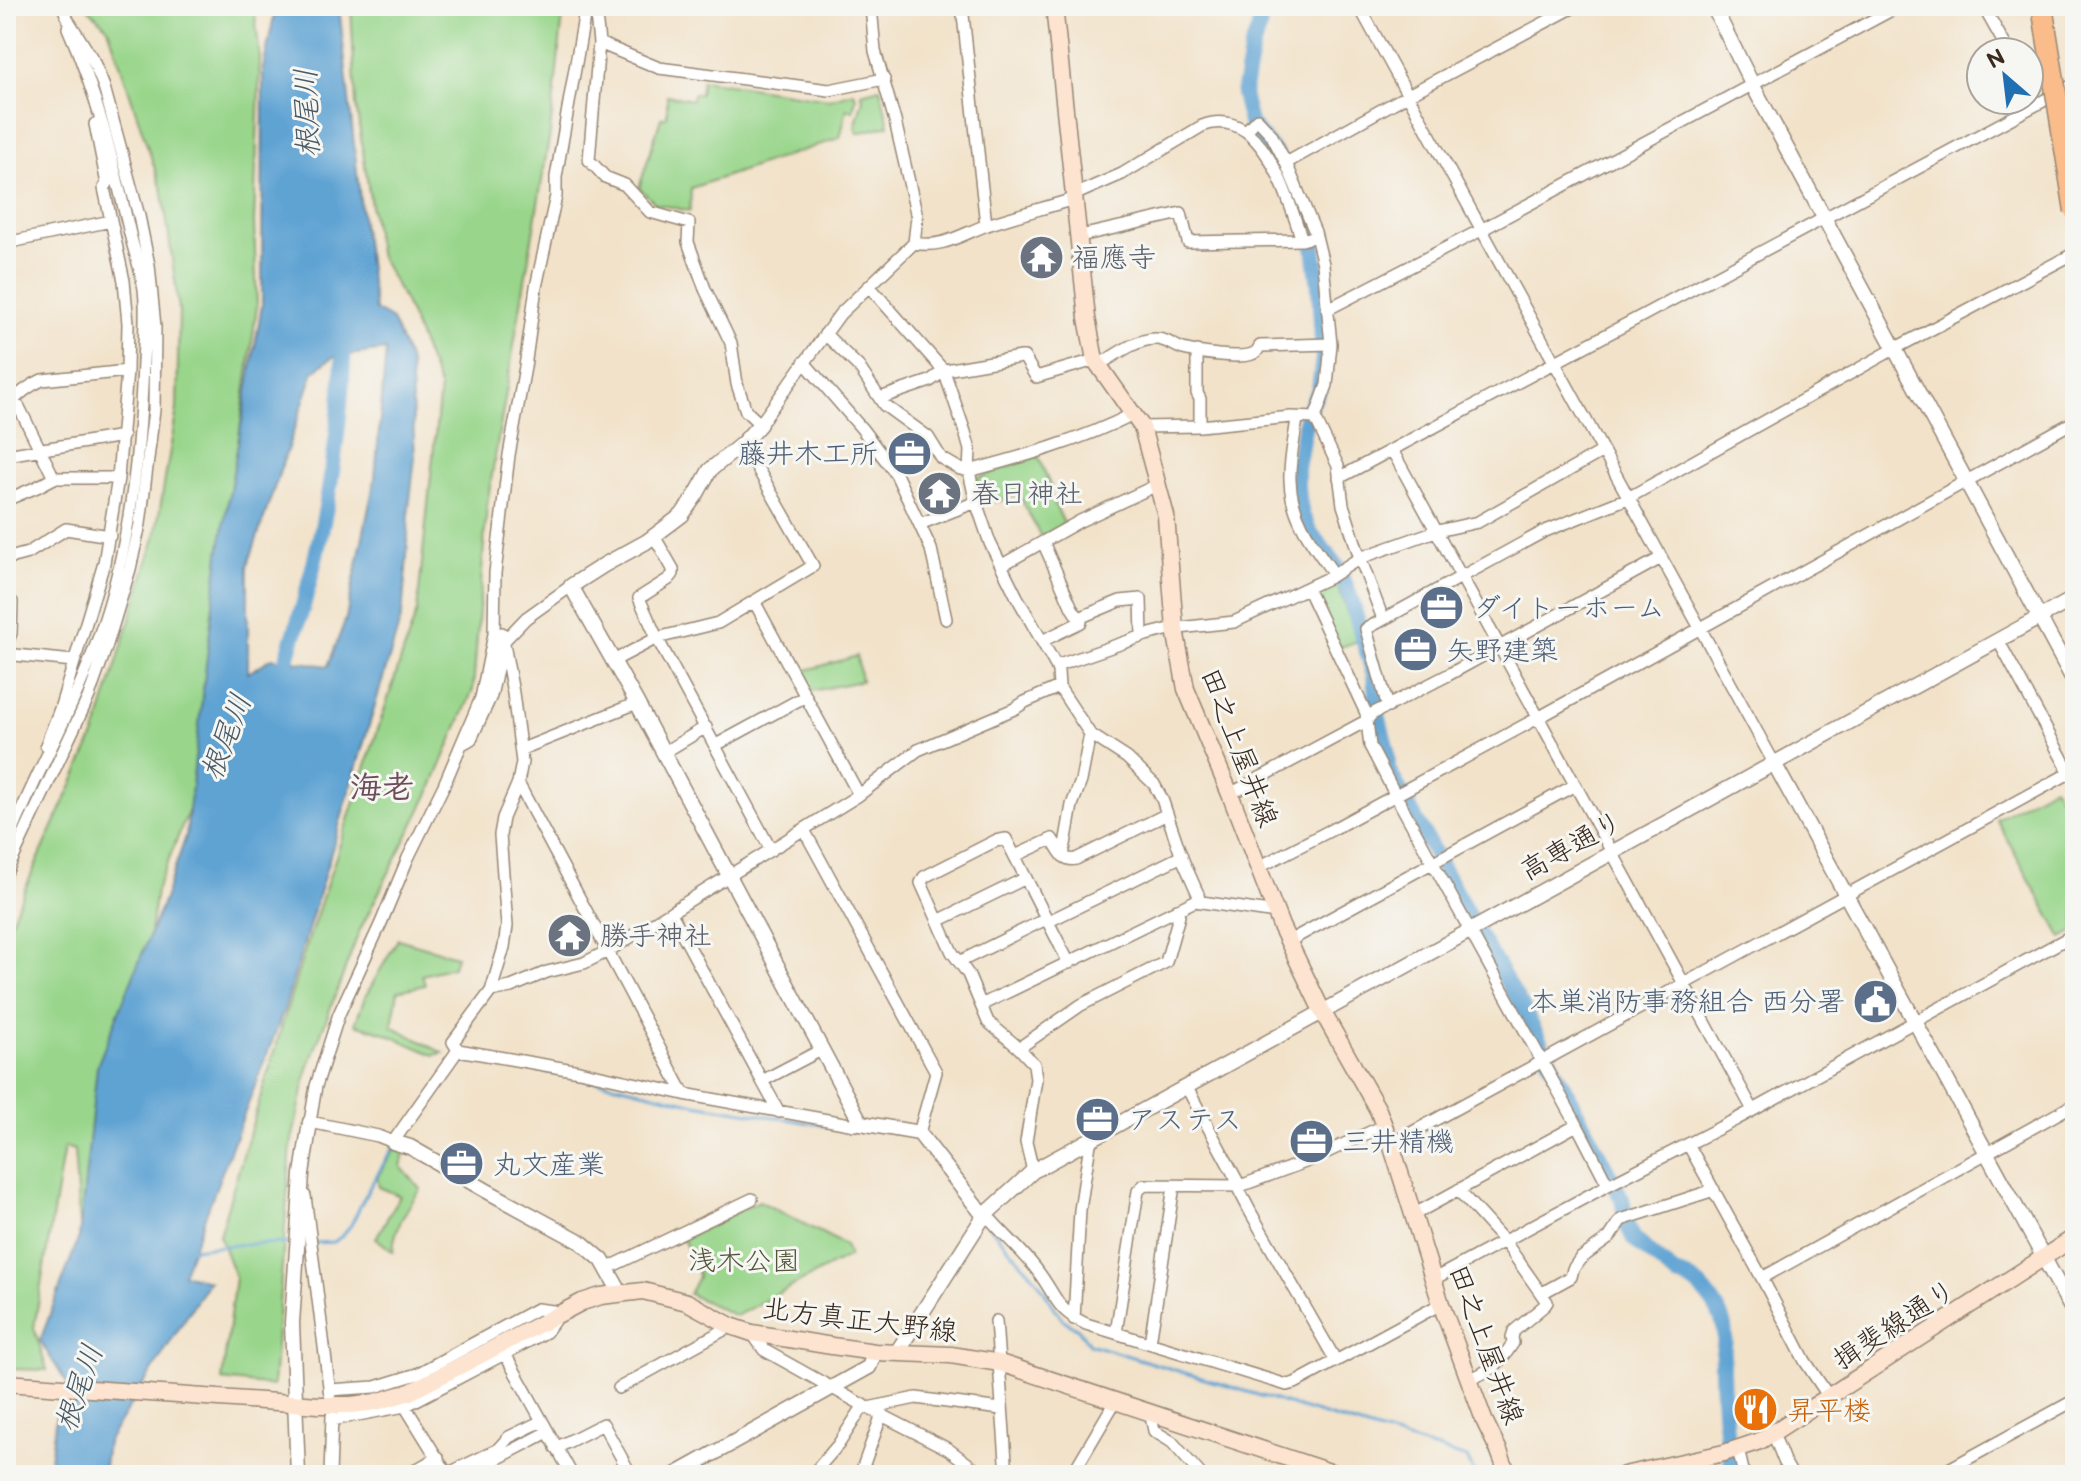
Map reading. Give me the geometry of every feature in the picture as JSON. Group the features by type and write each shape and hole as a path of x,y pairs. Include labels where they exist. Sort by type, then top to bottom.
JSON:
{"highway":[{"path":"2042,6 2075,211"}],"main road":[{"name":"田之上屋井線","path":"1054,6 1087,318 1096,363 1137,421 1157,485 1167,529 1175,629 1186,689 1276,913 1322,1011 1378,1110 1441,1304 1508,1475"},
{"name":"揖斐線通り","path":"1624,1475 1731,1451 1773,1433 2075,1237"},
{"name":"北方真正大野線","path":"6,1383 294,1403 351,1405 376,1402 410,1392 562,1312 601,1296 643,1291 687,1302 731,1326 752,1333 875,1352 951,1355 1000,1363 1339,1475"}],"street":[{"path":"6,873 89,696 106,648 140,524 154,410 155,327 149,265 139,216 104,87 63,6"},
{"path":"298,1475 292,1323 302,1174 316,1086 339,1014 481,698 492,645 496,608 495,573 509,455 536,287 556,196 556,177 586,6"},
{"path":"595,6 599,43 589,160 605,177 625,185 650,212 689,223 688,242 705,289 731,343 737,384 746,411 760,424"},
{"path":"460,746 471,739 485,711 499,665 503,637 571,586 654,536 682,515 710,470 743,443 760,424 840,314 914,243 917,217 875,51 871,6"},
{"path":"962,6 986,225"},
{"path":"1359,6 2075,1315"},
{"path":"1286,163 1576,6"},
{"path":"1713,6 2075,683"},
{"path":"1328,309 1899,6"},
{"path":"1983,6 2000,36"},
{"path":"6,847 29,790 78,692 100,634 115,585 139,437 144,289 112,159 67,26 68,20"},
{"path":"599,43 659,68 829,90 884,79"},
{"path":"2045,99 2075,84"},
{"path":"48,754 45,743 60,709 104,563 123,436 128,323 124,281 104,188 107,184 93,113 96,106"},
{"path":"1339,478 2013,116"},
{"path":"1249,127 1257,119 1271,134 1316,236 1323,264 1331,344 1327,385 1315,418 1338,466 1343,505 1383,619"},
{"path":"914,243 945,243 986,225 1067,201 1122,174 1211,122 1249,127 1266,152 1302,240"},
{"path":"1080,236 1181,213 1188,242 1302,240 1316,236"},
{"path":"6,243 111,221"},
{"path":"1388,707 1366,629 1543,532 1628,498 1894,349 2075,253"},
{"path":"869,286 944,371 968,441 969,471 990,543 1056,666 1059,687 1090,734 1127,758 1154,784 1199,901"},
{"path":"825,334 859,367 884,405 928,437 941,458 969,471 1137,421 1200,426 1315,418"},
{"path":"880,398 930,381 944,371 1024,357 1036,377 1096,363 1151,339 1163,339 1180,348 1197,351 1248,355 1256,353 1260,346 1331,344"},
{"path":"1197,351 1200,426"},
{"path":"804,362 896,474 931,549 946,619"},
{"path":"54,478 19,407 9,404 19,393 42,380 127,371"},
{"path":"1297,418 1290,479 1296,515 1306,535 1338,572"},
{"path":"1259,867 1396,796 2075,421"},
{"path":"6,455 123,436"},
{"path":"613,661 657,638 718,623 813,566 743,443"},
{"path":"1392,450 1753,1110"},
{"path":"1056,666 1142,636 1234,622 1307,588 1360,558 1435,531 1478,522 1603,451"},
{"path":"6,500 54,478 118,478"},
{"path":"1002,565 1080,521 1157,485"},
{"path":"920,524 976,502"},
{"path":"6,559 28,553 66,529 110,536"},
{"path":"654,536 673,574 639,598 657,638 771,850"},
{"path":"1042,641 1081,622 1043,542"},
{"path":"1230,794 1661,558"},
{"path":"571,586 637,703 861,1123"},
{"path":"1307,588 1366,713 1370,746 1432,863 1473,928 1577,1125 1612,1183"},
{"name":"高専通り","path":"897,1352 984,1216 1033,1171 2075,598"},
{"path":"1079,618 1120,601 1141,599 1142,636"},
{"path":"6,601 12,602 11,633 6,646"},
{"path":"754,601 859,795"},
{"path":"503,637 522,749 518,783 503,818 500,835 507,926 491,991 453,1042 458,1050 779,1112 919,1133 984,1216 1039,1272 1059,1306 1074,1319 1287,1385 1441,1304"},
{"path":"1391,1144 2072,772 1998,640"},
{"path":"6,654 73,661"},
{"path":"491,991 584,963 608,951 859,795 918,750 1059,687"},
{"path":"716,745 806,696"},
{"path":"522,749 637,703"},
{"path":"663,753 706,727"},
{"path":"1063,856 1090,734"},
{"path":"518,783 684,1094"},
{"path":"1289,941 1575,785"},
{"path":"1015,856 1052,839 1068,861 1076,859 1167,814"},
{"path":"804,830 936,1072 919,1133"},
{"path":"1033,1171 1026,1142 1036,1079 1034,1064 988,1022 968,974 952,952 921,883 924,877 995,841 1006,839 1069,963"},
{"path":"959,962 1182,856"},
{"path":"938,921 1026,878"},
{"path":"981,1005 1199,901 1276,913"},
{"path":"1019,1048 1081,1005 1166,962 1179,916 1177,909"},
{"path":"671,913 779,1112"},
{"path":"1434,1279 2075,934"},
{"path":"393,1142 458,1050"},
{"path":"762,1081 821,1050"},
{"path":"1186,1086 1240,1186 1239,1190 1251,1213 1336,1361"},
{"path":"1762,1278 2075,1104"},
{"path":"310,1122 378,1136 410,1147 581,1242 608,1268 620,1292"},
{"path":"1413,1215 1577,1125"},
{"path":"1116,1333 1138,1191 1144,1185 1240,1186 1308,1161 1383,1126"},
{"path":"1074,1319 1080,1210 1091,1137"},
{"path":"1688,1144 1805,1361 1829,1397"},
{"path":"302,1174 329,1392 375,1387 417,1374 537,1309 562,1312"},
{"path":"1150,1343 1174,1186"},
{"path":"1458,1190 1505,1242 1547,1302 1514,1331 1513,1343 1501,1362 1469,1380"},
{"path":"1542,1293 1571,1277 1580,1259 1609,1238 1621,1220 1714,1190"},
{"path":"608,1268 752,1199"},
{"path":"330,1475 332,1417 405,1406 546,1332 562,1312"},
{"path":"996,1321 1007,1475"},
{"path":"619,1388 731,1326"},
{"path":"752,1333 764,1350 948,1449 983,1475"},
{"path":"675,1475 869,1367 875,1352"},
{"path":"505,1354 569,1474"},
{"path":"812,1475 866,1407 916,1398 1001,1409"},
{"path":"1072,1474 1116,1400"},
{"path":"1938,1475 2075,1400"},
{"path":"405,1406 447,1474 497,1450 509,1437 545,1426"},
{"path":"1150,1411 1154,1431 1172,1442 1201,1475"},
{"path":"860,1475 882,1414"},
{"path":"556,1448 603,1424 631,1475"},
{"path":"466,1475 545,1426"},
{"path":"1773,1433 1792,1475"},
{"path":"1731,1451 1744,1475"},
{"path":"407,1475 438,1457"}],"green space":[{"path":"87,6 254,6 260,58 254,222 257,306 224,545 205,770 156,891 124,1107 79,1223 74,1150 64,1147 34,1328 47,1370 6,1369 6,937 95,734 155,538 177,409 179,309 163,193 108,28"},
{"path":"351,6 564,6 550,133 487,504 473,690 431,789 359,932 308,1068 291,1145 273,1386 222,1380 235,1277 219,1235 303,956 417,611 440,388 405,302 378,253 356,105"},
{"path":"702,80 829,99 854,92 856,97 853,111 847,109 840,138 691,188 690,211 656,204 639,188 661,118 667,117 667,95 692,100 693,94 700,94"},
{"path":"880,88 889,125 858,133 855,127 863,99 861,93"},
{"path":"1038,456 1052,490 1048,492 1064,523 1041,537 1019,495 996,502 988,484 979,487 977,478"},
{"path":"1334,578 1358,641 1338,648 1311,589"},
{"path":"857,656 861,681 812,691 799,672"},
{"path":"2054,786 2075,824 2075,931 2062,938 1996,819"},
{"path":"398,939 456,956 453,967 422,975 425,985 398,991 392,1026 443,1053 434,1055 382,1032 355,1024 365,997"},
{"path":"395,1148 404,1154 401,1167 421,1189 398,1227 393,1252 376,1238 400,1196 379,1187 377,1178"},
{"name":"浅木公園","path":"759,1201 845,1245 849,1256 736,1316 689,1294 698,1277 683,1239"}],"water":[{"path":"276,6 339,6 375,310 392,320 410,363 415,457 402,615 284,1010 183,1274 209,1281 107,1442 103,1475 48,1475 56,1415 67,1421 75,1396 40,1341 79,1237 97,1066 186,836 219,553 262,305 263,69","holes":["386,350 375,478 346,618 328,666 272,658 248,673 248,565 314,371 333,357"]}],"waterway":[{"path":"1261,6 1259,29 1252,47 1243,94 1250,123 1276,155 1293,192"},
{"path":"1313,239 1323,359 1319,390 1307,412 1297,467 1297,488 1302,515 1310,532 1340,571 1350,596 1374,675 1388,769 1521,1005 1622,1199 1627,1225 1634,1239 1676,1275 1700,1287 1722,1319 1725,1333 1722,1365 1724,1409 1735,1475"},
{"name":"根尾川","path":"279,681 306,596 325,510 338,423 344,335"},
{"path":"410,1127 460,1059 472,1057"},
{"path":"495,1062 622,1086 695,1104 829,1126"},
{"path":"314,1243 334,1242 342,1236 393,1148"},
{"path":"989,1226 1037,1280 1062,1319 1078,1329 1089,1344 1467,1458 1475,1475"},
{"path":"190,1249 294,1243"}],"place":[{"name":"福應寺","path":"1041,257"},
{"name":"藤井木工所","path":"909,453"},
{"name":"春日神社","path":"940,493"},
{"name":"ダイトーホーム","path":"1442,607"},
{"name":"矢野建築","path":"1415,650"},
{"name":"勝手神社","path":"569,935"},
{"name":"本巣消防事務組合 西分署","path":"1876,1001"},
{"name":"アステス","path":"1097,1119"},
{"name":"三井精機","path":"1311,1141"},
{"name":"丸文産業","path":"462,1164"},
{"name":"昇平楼","path":"1756,1410"}],"district":[{"name":"海老","path":"382,787"}]}
